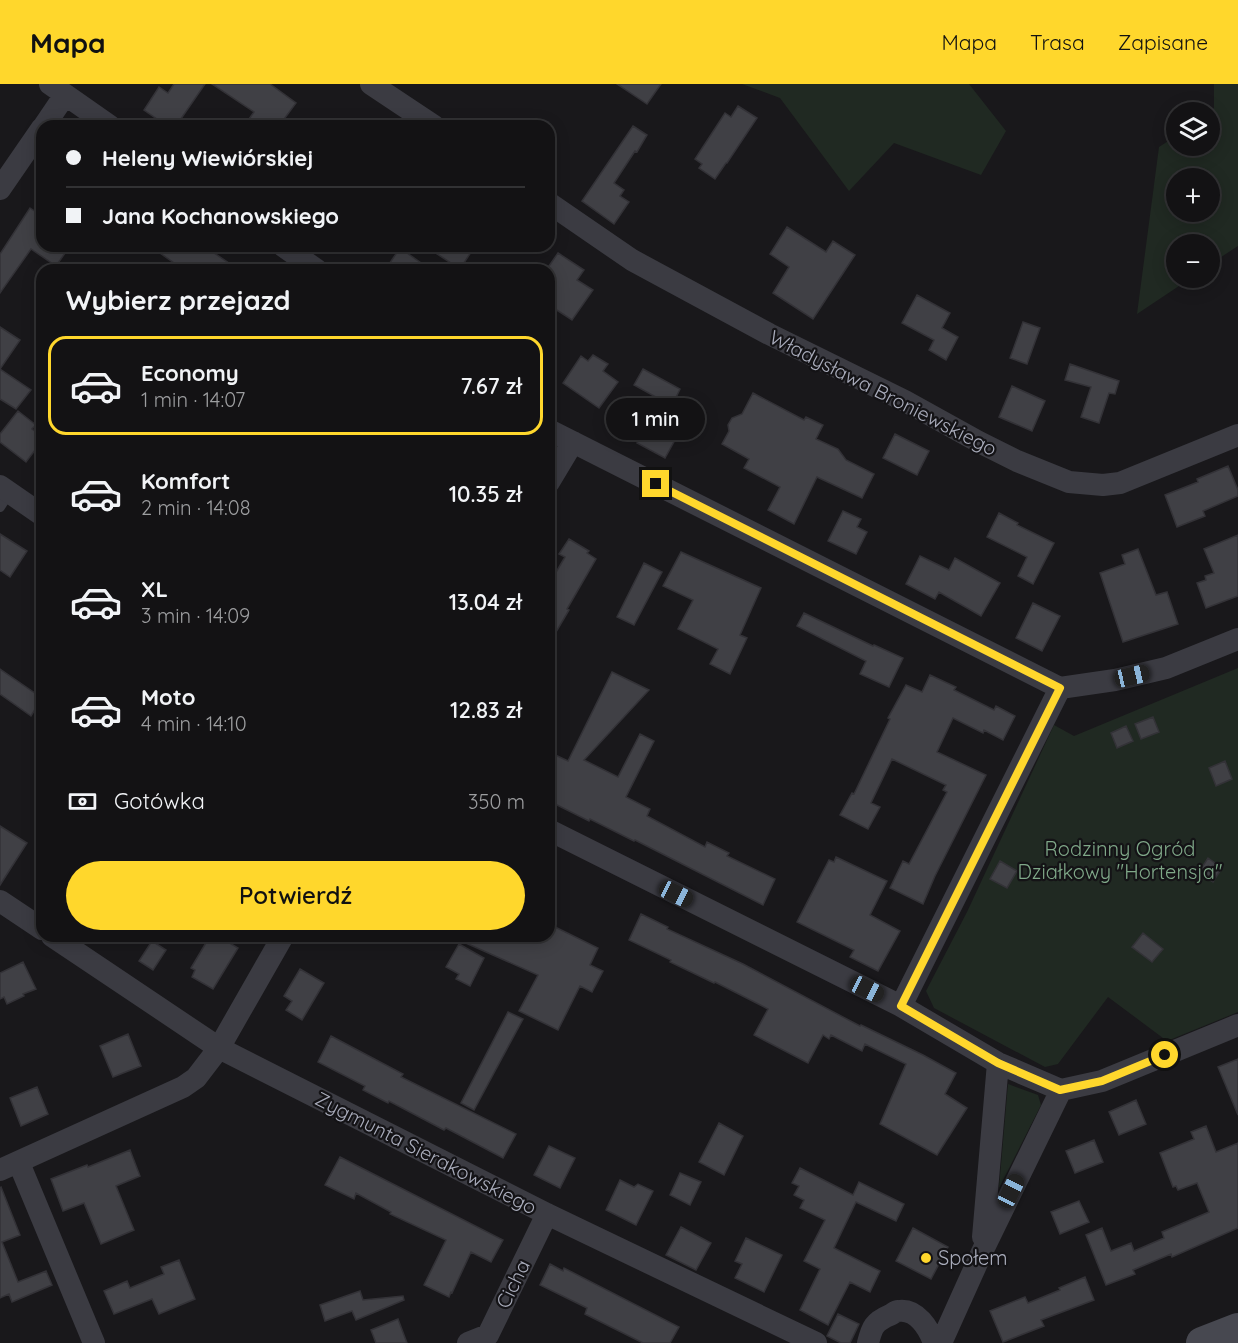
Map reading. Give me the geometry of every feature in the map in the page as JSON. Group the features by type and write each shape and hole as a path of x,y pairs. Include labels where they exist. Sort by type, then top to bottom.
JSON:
{"main road":[{"path":"1206,1342 1238,1329"}],"street":[{"path":"371,84 425,120"},
{"path":"46,120 58,89 102,120"},
{"path":"0,189 36,137"},
{"name":"Władysława Broniewskiego","path":"555,208 632,260 769,334 905,401 1017,461 1069,482 1103,485 1120,483 1238,435"},
{"path":"292,252 308,264"},
{"path":"555,433 1060,688 1115,680 1166,668 1238,639"},
{"path":"555,472 573,442"},
{"path":"3,495 36,512"},
{"path":"901,1006 1060,688"},
{"path":"555,833 901,1006 998,1063 1060,1090 1102,1081 1238,1025"},
{"path":"0,901 36,925"},
{"name":"Zygmunta Sierakowskiego","path":"61,942 219,1048 547,1214 816,1343"},
{"path":"94,1343 9,1167 183,1087 196,1078 219,1048 280,942"},
{"path":"982,1252 998,1063"},
{"path":"941,1343 1060,1090"},
{"name":"Cicha","path":"468,1343 488,1335 547,1214"},
{"path":"868,1343 872,1328 885,1317 899,1311 922,1320 934,1343"}],"green space":[{"path":"742,84 969,84 1006,131 981,175 894,143 849,191 780,98"},
{"path":"1214,84 1238,84 1238,246 1220,258 1220,234 1166,234 1166,288 1176,288 1137,314 1159,147 1166,142 1166,156 1220,156 1220,102 1214,102"},
{"name":"Rodzinny Ogród Działkowy \"Hortensja\"","path":"1238,668 1238,1012 1167,1041 1108,997 1058,1064 1045,1067 934,1008 926,991 967,912 1054,725 1074,736"},
{"path":"1008,1084 1038,1095 1041,1105 999,1188"}],"building":[{"path":"174,84 205,84 180,120 158,120 144,110 159,87 168,93"},
{"path":"212,84 270,84 296,103 283,120 248,120 254,112"},
{"path":"617,84 661,84 647,104"},
{"path":"738,106 757,118 715,179 699,168 702,164 695,159 725,113 731,117"},
{"path":"633,126 647,135 614,183 624,190 620,196 629,202 614,224 582,201"},
{"path":"30,208 36,212 36,252 66,252 57,264 53,264 31,249 0,293 0,254"},
{"path":"787,227 826,252 833,241 855,255 813,319 773,293 789,267 770,254"},
{"path":"158,252 213,252 230,264 176,264"},
{"path":"397,252 406,252 423,264 389,264"},
{"path":"434,252 471,252 463,264 452,264"},
{"path":"558,253 584,270 577,280 593,290 572,320 555,309 555,264 550,264"},
{"path":"917,295 950,313 942,328 958,337 946,360 929,350 934,340 902,323"},
{"path":"1023,322 1040,328 1027,364 1010,358"},
{"path":"0,327 20,340 0,369"},
{"path":"593,355 608,364 603,371 618,382 599,408 563,383 581,356 588,361"},
{"path":"1070,364 1119,381 1115,394 1109,393 1099,423 1081,417 1091,387 1065,380"},
{"path":"0,369 31,390 16,409 0,399"},
{"path":"643,369 680,389 672,406 634,385"},
{"path":"1012,386 1045,401 1032,431 999,417"},
{"path":"753,393 804,420 806,417 823,425 816,439 838,449 846,460 874,474 862,498 817,477 794,524 768,510 780,487 744,468 749,459 722,444 729,431 728,425 732,418 742,414"},
{"path":"18,411 36,425 32,429 36,432 36,449 26,462 0,442 0,434"},
{"path":"654,414 681,429 665,458 637,443"},
{"path":"895,434 929,451 917,475 883,458"},
{"path":"1228,466 1238,490 1238,496 1203,511 1205,516 1177,527 1165,495 1198,482 1197,479"},
{"path":"843,511 861,519 857,527 867,532 856,554 828,541"},
{"path":"999,513 1018,523 1017,525 1054,543 1033,584 1018,576 1027,557 987,537"},
{"path":"0,534 27,551 10,577 0,570"},
{"path":"1238,535 1238,596 1206,608 1197,583 1206,580 1205,576 1214,573 1204,549"},
{"path":"569,539 589,551 587,553 596,559 555,634 555,574 565,557 559,554"},
{"path":"1138,549 1156,595 1167,592 1178,624 1123,642 1100,573 1125,564 1122,555"},
{"path":"681,552 761,588 740,635 747,638 730,674 710,664 718,649 678,629 693,600 663,586"},
{"path":"920,556 949,570 955,558 1000,583 981,616 939,592 935,599 906,584"},
{"path":"644,563 662,572 634,625 617,617"},
{"path":"1033,603 1060,616 1042,651 1016,638"},
{"path":"804,613 903,658 889,687 860,674 866,661 797,626"},
{"path":"0,669 36,694 36,708 31,716 0,694"},
{"path":"612,672 649,690 584,760 618,777 640,734 654,741 626,797 650,809 647,816 705,847 707,842 729,853 727,856 775,879 763,905 635,840 555,804 555,755 568,761"},
{"path":"930,675 956,687 954,690 994,710 996,706 1015,716 1003,740 953,718 937,752 986,775 923,904 890,888 903,861 909,864 947,792 943,790 946,785 892,759 871,803 880,807 868,829 840,815 852,793 854,794 890,719 888,718 906,685 922,692"},
{"path":"1153,717 1159,732 1141,739 1135,724"},
{"path":"1126,726 1133,741 1117,748 1111,733"},
{"path":"1225,761 1232,779 1216,786 1209,768"},
{"path":"0,826 27,843 0,885"},
{"path":"836,857 887,881 870,915 900,931 878,971 850,957 854,950 797,922 829,860 834,862"},
{"path":"1208,858 1222,868 1213,882 1199,872"},
{"path":"1000,861 1017,871 1007,888 990,879"},
{"path":"641,914 956,1073 945,1094 967,1108 937,1155 880,1124 906,1064 865,1044 862,1051 831,1035 829,1039 823,1035 808,1063 754,1035 768,1009 629,940"},
{"path":"555,927 598,948 590,965 603,971 592,992 580,986 558,1030 519,1011 538,975 464,942 555,942"},
{"path":"1143,933 1163,949 1152,962 1132,947"},
{"path":"151,942 166,950 153,970 139,961"},
{"path":"206,942 228,942 238,948 213,989 192,977 195,970 191,968"},
{"path":"459,944 484,958 470,986 456,979 459,974 446,967"},
{"path":"23,962 36,989 7,1004 4,997 0,999 0,973"},
{"path":"300,969 324,983 302,1020 286,1010 292,1001 284,996"},
{"path":"508,1012 523,1019 474,1110 461,1103"},
{"path":"128,1034 141,1066 113,1077 100,1046"},
{"path":"331,1036 403,1074 401,1077 516,1134 503,1158 446,1128 444,1130 389,1101 388,1103 363,1090 365,1086 318,1062"},
{"path":"1238,1059 1238,1115 1218,1067"},
{"path":"37,1087 48,1114 21,1126 10,1098"},
{"path":"1136,1100 1146,1124 1119,1135 1109,1112"},
{"path":"719,1123 743,1136 724,1175 699,1162"},
{"path":"1206,1126 1216,1152 1238,1143 1238,1228 1172,1257 1171,1254 1133,1270 1135,1274 1106,1285 1086,1235 1102,1228 1111,1251 1131,1243 1134,1251 1164,1238 1162,1232 1209,1212 1197,1183 1178,1190 1176,1186 1173,1187 1160,1153 1194,1139 1191,1132"},
{"path":"1094,1140 1103,1162 1075,1173 1066,1151"},
{"path":"549,1146 575,1158 560,1188 534,1175"},
{"path":"130,1150 140,1176 116,1186 134,1230 101,1244 84,1203 63,1211 51,1179"},
{"path":"340,1157 503,1240 491,1262 471,1252 449,1297 424,1285 446,1240 390,1214 391,1212 356,1193 354,1199 325,1185"},
{"path":"800,1168 853,1195 859,1182 904,1204 896,1221 856,1202 834,1248 880,1271 870,1292 850,1282 828,1325 800,1310 820,1269 804,1261 825,1220 800,1208 804,1200 794,1195 799,1186 792,1183"},
{"path":"680,1173 701,1182 690,1205 670,1195"},
{"path":"620,1180 634,1187 638,1184 653,1191 636,1225 606,1210"},
{"path":"1,1187 20,1235 2,1242 18,1282 46,1271 52,1285 12,1302 9,1294 0,1298"},
{"path":"1079,1201 1089,1222 1060,1234 1051,1212"},
{"path":"681,1227 711,1243 696,1270 666,1255"},
{"path":"913,1228 948,1247 931,1279 896,1261"},
{"path":"746,1238 782,1255 764,1292 735,1278 742,1264 735,1261"},
{"path":"179,1260 195,1299 159,1314 152,1299 114,1314 104,1291 127,1281 130,1288 164,1274 161,1267"},
{"path":"550,1264 563,1271 564,1268 679,1327 670,1343 643,1343 585,1314 587,1308 540,1285"},
{"path":"1085,1277 1094,1300 1041,1320 1044,1326 1003,1342 990,1311 1025,1297 1028,1303"},
{"path":"360,1291 363,1300 403,1296 404,1300 356,1320 352,1311 325,1321 320,1305"},
{"path":"838,1314 859,1324 850,1343 841,1343 827,1336"},
{"path":"398,1319 407,1343 376,1343 371,1330"}],"place":[{"name":"Społem","path":"926,1258"}],"route":[{"path":"656,484 1060,688 901,1006 998,1063 1060,1090 1102,1081 1165,1055"}]}
